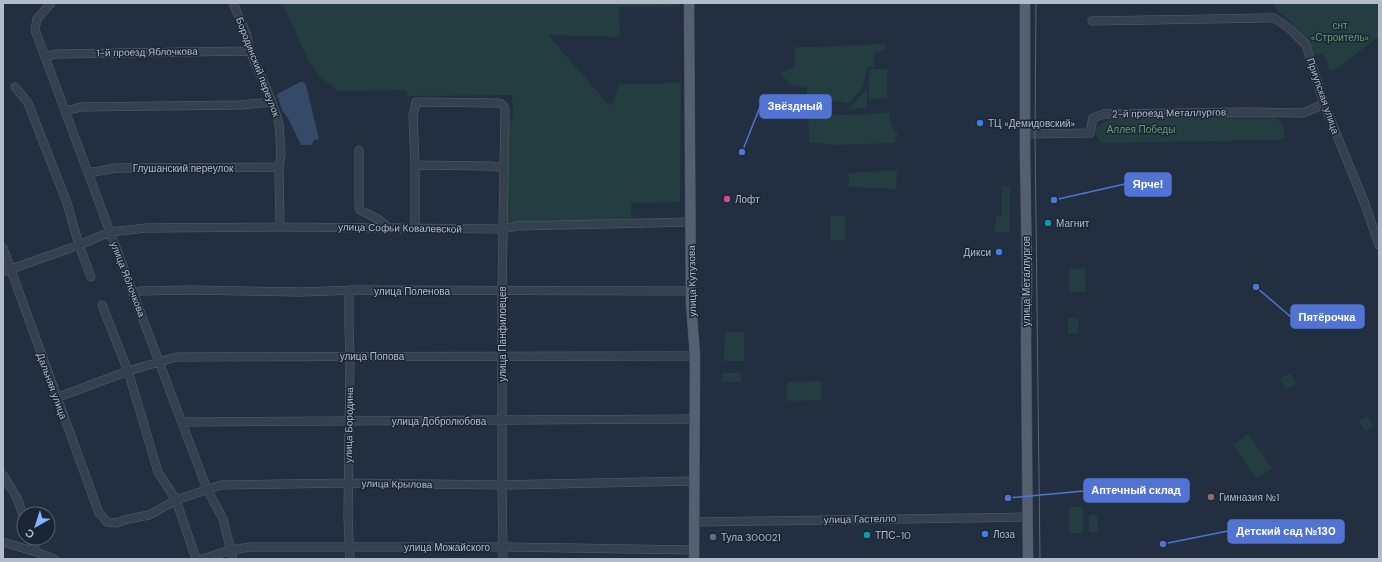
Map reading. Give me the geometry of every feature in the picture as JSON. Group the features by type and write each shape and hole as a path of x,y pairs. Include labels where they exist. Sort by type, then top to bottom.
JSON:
{"main road":[{"name":"улица Кутузова","path":"689,3 692,291 695,356 694,555"},
{"name":"улица Металлургов","path":"1025,3 1028,559"}],"street":[{"name":"улица Яблочкова","path":"51,3 37,19 35,27 88,173 207,489 223,519 233,559"},
{"name":"Бородинский переулок","path":"233,3 246,33 250,51 272,102 279,124 281,154 279,167 280,227"},
{"name":"Приупская улица","path":"1092,21 1274,18 1291,30 1306,45 1324,104 1365,204 1379,245"},
{"name":"1-й проезд Яблочкова","path":"46,56 57,54 250,51"},
{"path":"15,87 28,103 67,203 79,245 91,277"},
{"path":"66,111 81,107 241,105 272,102"},
{"name":"улица Панфиловцев","path":"415,165 413,116 416,102 498,102 503,105 505,110 502,291 503,559"},
{"name":"2-й проезд Металлургов","path":"1025,134 1090,133 1093,118 1104,114 1248,112 1303,113 1324,104"},
{"path":"359,150 360,210 378,219 389,228"},
{"path":"415,228 415,165 491,166 504,168"},
{"name":"Глушанский переулок","path":"88,173 116,168 279,167"},
{"name":"улица Софьи Ковалевской","path":"7,271 110,232 146,228 280,227 503,229 525,226 691,222"},
{"name":"Дальняя улица","path":"3,248 7,271 99,513 107,522"},
{"name":"улица Поленова","path":"134,294 141,290 302,292 349,290 692,291"},
{"name":"улица Бородина","path":"349,290 350,356 348,483 350,559"},
{"path":"102,305 128,371 158,472 176,500 196,559"},
{"name":"улица Попова","path":"56,398 128,371 176,357 695,356"},
{"name":"улица Добролюбова","path":"183,422 694,419"},
{"path":"3,475 17,498 20,506"},
{"name":"улица Крылова","path":"107,522 116,523 149,515 176,500 222,484 348,483 502,485 694,481"},
{"name":"улица Гастелло","path":"693,522 1027,517"},
{"path":"3,542 54,559"},
{"path":"34,546 36,552"},
{"name":"улица Можайского","path":"202,559 231,550 250,547 503,547 694,555"}],"green space":[{"path":"282,3 680,3 680,6 619,7 620,37 548,35 609,105 612,104 619,84 681,83 680,202 631,203 631,219 506,222 508,128 513,115 512,95 407,96 406,90 338,91 318,75 309,62"},
{"name":"снт «Строитель»","path":"1273,3 1379,3 1379,36 1338,68 1330,71 1323,53 1315,55 1309,42 1287,18 1279,13"},
{"path":"885,44 885,50 875,52 874,67 868,67 862,89 849,103 825,100 815,94 807,96 807,88 792,85 780,74 795,66 795,47"},
{"path":"869,69 887,69 887,98 869,99"},
{"path":"867,88 867,108 848,109 858,99"},
{"path":"889,113 891,125 898,134 894,143 833,145 809,142 808,114 847,115"},
{"name":"Аллея Победы","path":"1140,116 1273,116 1282,126 1285,138 1275,140 1101,143 1094,130 1106,121"},
{"path":"897,170 896,189 849,187 849,173"},
{"path":"1002,186 1010,186 1010,232 995,232 996,216 1002,216"},
{"path":"830,216 845,216 845,241 830,240"},
{"path":"1085,268 1086,292 1069,292 1069,269"},
{"path":"1068,318 1078,318 1078,333 1068,334"},
{"path":"725,332 744,332 744,361 724,361"},
{"path":"722,373 741,373 741,382 722,382"},
{"path":"1291,373 1296,385 1285,389 1280,378"},
{"path":"821,381 821,400 787,401 787,382"},
{"path":"1367,416 1374,426 1366,432 1359,421"},
{"path":"1248,434 1268,462 1253,473 1233,445"},
{"path":"1268,462 1272,468 1257,479 1253,473"},
{"path":"1069,507 1083,507 1083,533 1069,533"},
{"path":"1089,515 1097,515 1098,532 1089,532"}],"water":[{"path":"302,81 306,85 319,139 315,139 311,145 301,145 288,118 282,110 277,94"}],"tram line":[{"path":"1036,3 1035,134 1040,559"}],"place":[{"name":"ТЦ «Демидовский»","path":"980,123"},
{"name":"Звёздный","path":"742,152"},
{"name":"Лофт","path":"727,199"},
{"name":"Ярче!","path":"1054,200"},
{"name":"Магнит","path":"1048,223"},
{"name":"Дикси","path":"999,252"},
{"name":"Пятёрочка","path":"1256,287"},
{"name":"Гимназия №1","path":"1211,497"},
{"name":"Аптечный склад","path":"1008,498"},
{"name":"Лоза","path":"985,534"},
{"name":"ТПС-10","path":"867,535"},
{"name":"Тула 300021","path":"713,537"},
{"name":"Детский сад №130","path":"1163,544"}]}
